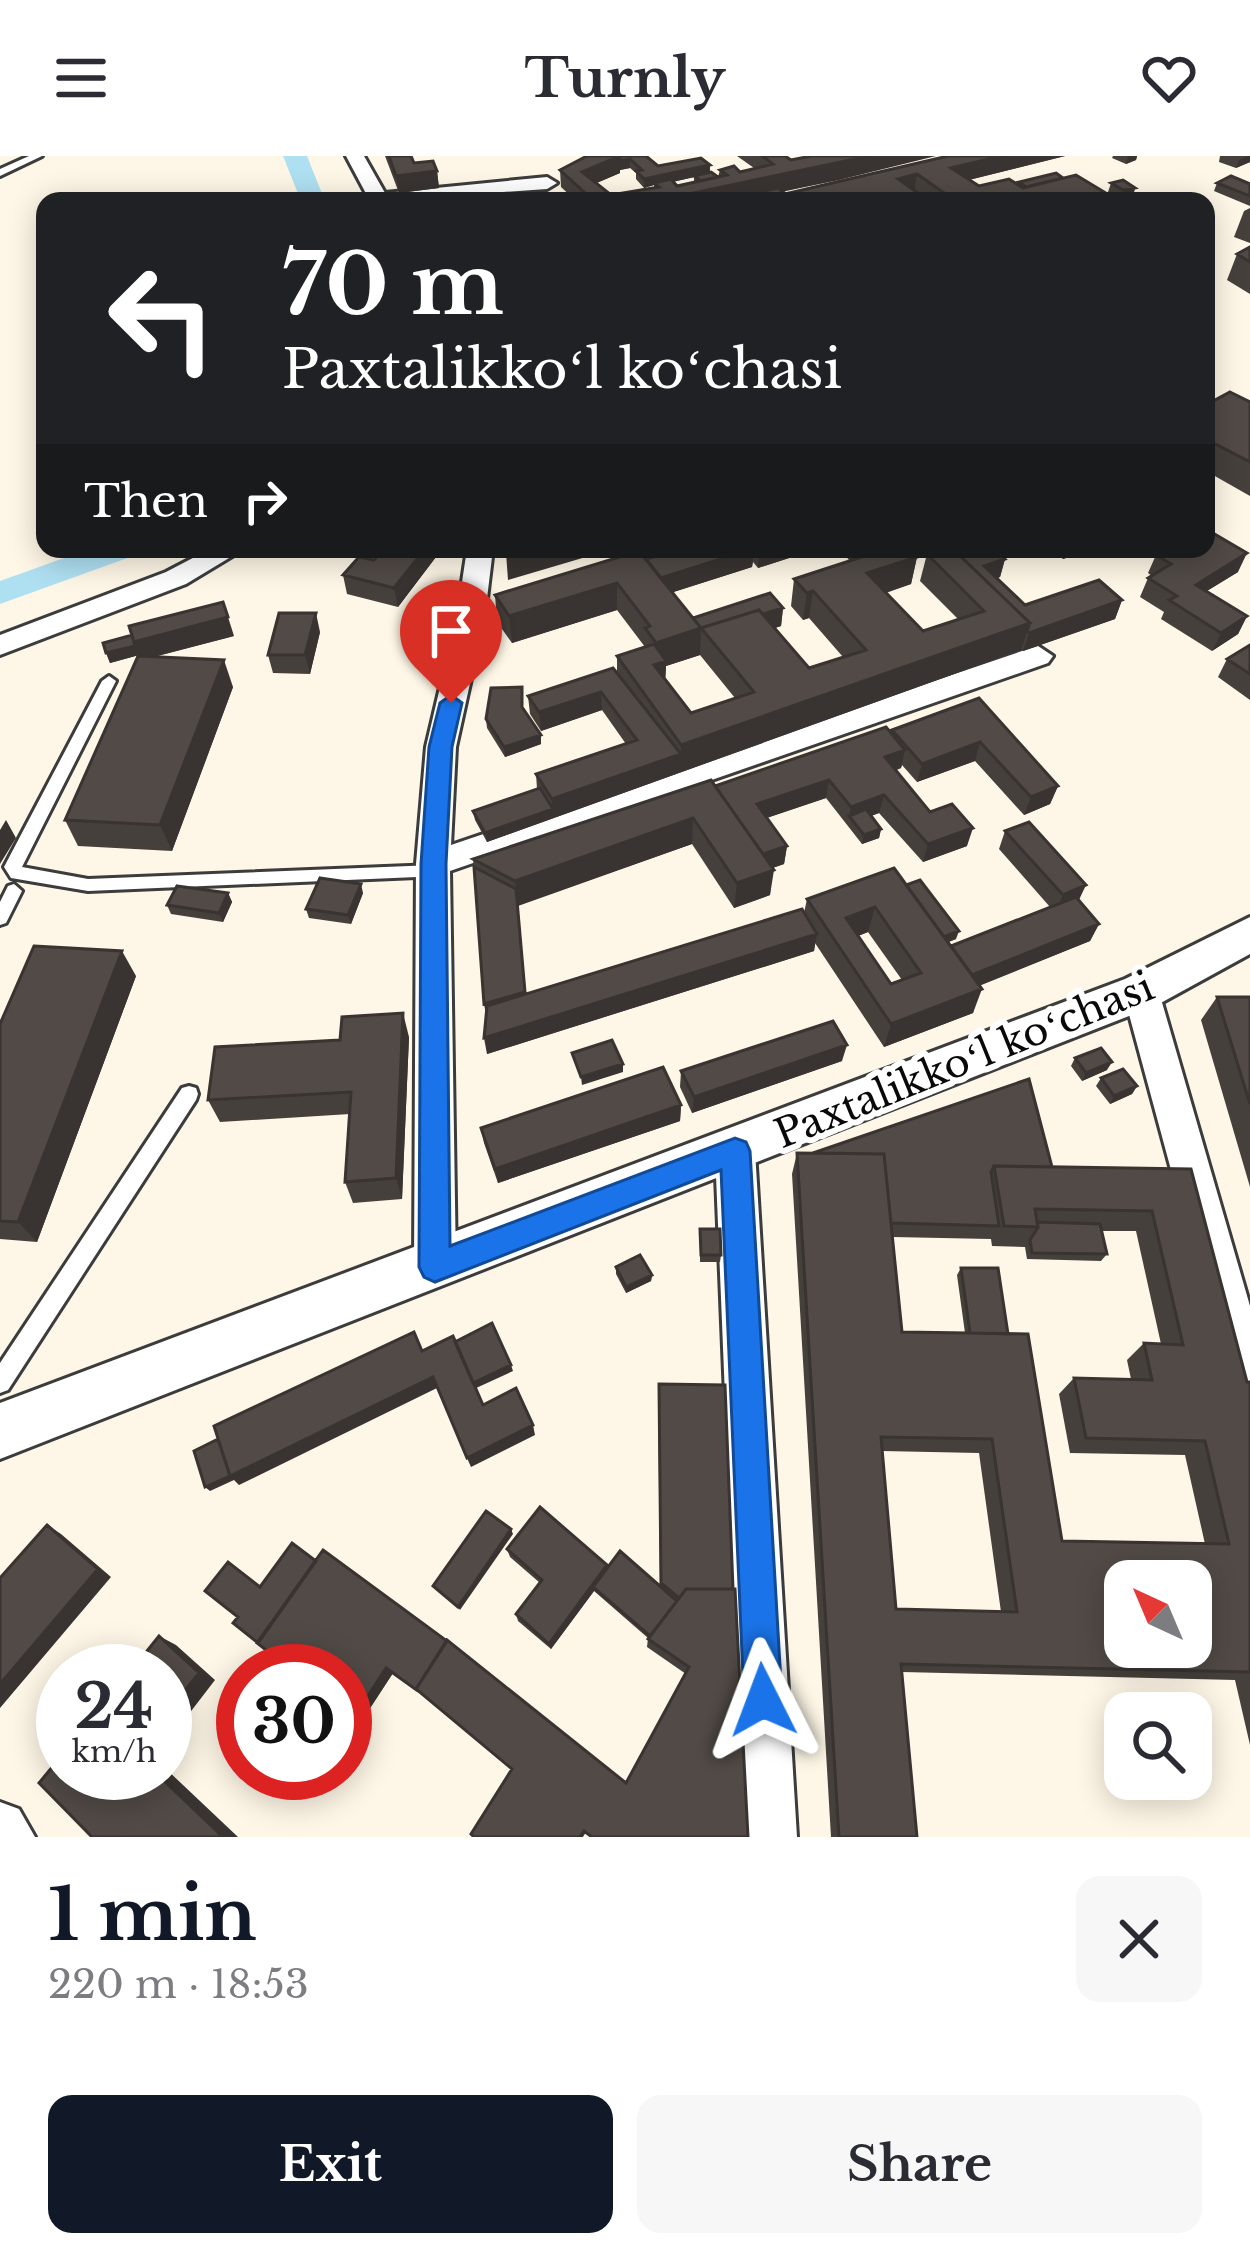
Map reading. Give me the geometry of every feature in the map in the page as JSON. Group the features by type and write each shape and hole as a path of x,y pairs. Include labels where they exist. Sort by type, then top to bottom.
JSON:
{"street":[{"path":"355,156 375,192"},
{"path":"447,192 555,179 527,192"},
{"path":"0,646 176,578 214,558"},
{"path":"435,1267 434,867 441,747 482,611 480,558"},
{"path":"434,867 1039,656"},
{"name":"Paxtalikkoʻl koʻchasi","path":"0,1431 1141,992 1250,934"},
{"path":"1141,992 1250,1381"},
{"path":"735,1151 770,1837"},
{"path":"0,1828 8,1837"}],"lane":[{"path":"0,173 38,156"},
{"path":"109,681 12,868 17,873 88,885 434,867"},
{"path":"0,918 14,891"},
{"path":"0,1382 189,1094"}],"building":[{"path":"389,156 411,156 414,163 433,161 437,171 396,176"},
{"path":"587,156 620,156 582,172 607,192 584,192 560,170"},
{"path":"620,156 646,156 658,166 701,158 710,165 644,179 636,171 642,170 630,159 620,161"},
{"path":"762,156 791,160 869,156 698,192 629,192 659,187 654,183 671,179 677,186 727,175 720,170 734,166 740,172 773,164"},
{"path":"948,156 1002,156 951,168 979,186 1009,179 1023,188 1076,175 1104,192 943,192 917,174 898,179 917,192 794,192"},
{"path":"711,172 718,177 701,181 694,176"},
{"path":"1056,173 1063,178 1026,187 1019,182"},
{"path":"1231,176 1250,184 1250,196 1217,183"},
{"path":"1123,180 1135,188 1123,190 1111,183"},
{"path":"1250,247 1250,262 1237,254"},
{"path":"1230,392 1250,402 1250,462 1215,444 1215,400"},
{"path":"1215,534 1247,553 1196,585 1247,616 1221,633 1169,600 1177,596 1148,578 1171,564 1161,558 1215,558"},
{"path":"358,558 418,558 394,588 343,575"},
{"path":"616,558 645,558 701,628 656,643 645,628 650,626 617,583 509,616 495,595"},
{"path":"649,558 724,558 661,578"},
{"path":"859,558 914,558 867,573 923,631 984,611 931,558 962,558 1030,623 681,745 617,656 654,644 666,661 654,665 691,713 754,692 701,628 759,610 809,668 866,650 813,591 807,593 794,579"},
{"path":"962,558 1004,558 984,566 1025,605 1099,580 1122,600 1029,633 1030,623"},
{"path":"770,593 783,608 763,614 759,610 701,628 693,618"},
{"path":"223,602 228,617 134,642 129,626"},
{"path":"279,613 316,613 305,655 268,655"},
{"path":"132,635 135,646 106,653 103,643"},
{"path":"1250,645 1250,674 1227,659"},
{"path":"138,656 224,660 160,825 65,820"},
{"path":"613,668 681,754 552,799 536,774 637,740 601,692 539,712 528,696"},
{"path":"522,687 522,707 541,735 504,747 486,719 491,688"},
{"path":"979,698 1058,786 1031,797 980,742 922,764 892,730"},
{"path":"886,727 905,750 885,757 930,812 952,804 973,828 928,844 884,795 851,807 829,780 757,804 787,846 763,854 715,786"},
{"path":"711,780 774,870 737,883 693,818 515,881 473,859"},
{"path":"540,788 553,809 485,833 473,811"},
{"path":"866,809 881,829 864,835 849,816"},
{"path":"1029,822 1086,885 1063,895 1005,831"},
{"path":"474,867 516,889 525,992 484,1004"},
{"path":"894,868 982,989 891,1024 807,899","holes":["875,907 921,973 891,984 846,918"]},
{"path":"320,878 361,884 348,915 306,909"},
{"path":"920,880 959,931 944,937 906,885"},
{"path":"177,886 228,893 219,913 167,905"},
{"path":"1076,897 1099,924 972,975 951,946"},
{"path":"802,909 817,934 484,1038 487,1006"},
{"path":"34,946 122,951 18,1222 0,1221 0,1024"},
{"path":"1217,997 1250,997 1250,1104"},
{"path":"403,1013 396,1178 345,1182 351,1092 208,1100 215,1047 340,1040 342,1017"},
{"path":"833,1021 847,1045 694,1097 681,1071"},
{"path":"612,1040 623,1064 581,1077 572,1053"},
{"path":"1101,1048 1112,1062 1086,1073 1075,1058"},
{"path":"663,1067 681,1105 495,1169 481,1128"},
{"path":"1123,1069 1137,1086 1114,1096 1101,1078"},
{"path":"1029,1079 1052,1167 994,1166 999,1226 891,1223 884,1154 813,1153"},
{"path":"797,1153 884,1154 902,1332 1028,1334 1062,1541 1229,1544 1205,1441 1086,1438 1074,1378 1152,1380 1144,1343 1183,1345 1152,1211 1035,1209 1038,1227 1004,1226 994,1166 1191,1169 1250,1382 1250,1672 901,1664 917,1837 839,1837","holes":["881,1437 992,1439 1017,1612 896,1609"]},
{"path":"1037,1222 1100,1224 1107,1254 1032,1253 1030,1240"},
{"path":"700,1229 720,1229 721,1255 701,1255"},
{"path":"640,1255 652,1275 626,1287 616,1267"},
{"path":"961,1268 998,1268 1008,1334 970,1333"},
{"path":"492,1323 511,1365 473,1383 455,1342"},
{"path":"414,1332 422,1351 453,1336 483,1405 516,1388 533,1425 467,1458 433,1377 230,1476 214,1426"},
{"path":"659,1384 725,1385 733,1589 686,1589 679,1598 661,1583"},
{"path":"218,1439 230,1476 205,1487 194,1451"},
{"path":"540,1507 607,1565 549,1644 516,1614 542,1580 507,1549"},
{"path":"486,1511 511,1529 458,1607 433,1586"},
{"path":"47,1525 98,1569 0,1684 0,1578"},
{"path":"292,1543 316,1561 258,1643 233,1623 238,1617 205,1591 228,1562 260,1587"},
{"path":"323,1550 447,1641 418,1691 386,1668 372,1690 372,1644 257,1643"},
{"path":"620,1551 677,1601 650,1636 593,1587"},
{"path":"686,1589 735,1589 748,1837 592,1837 584,1831 580,1837 474,1837 471,1834 512,1769 416,1689 447,1640 626,1783 689,1667 648,1639"},
{"path":"56,1800 184,1800 223,1837 92,1837"}],"waterway":[{"path":"295,156 309,192"},
{"path":"0,593 96,558"}],"route":[{"path":"451,703 441,747 434,864 435,1267 735,1151 763,1700"}]}
